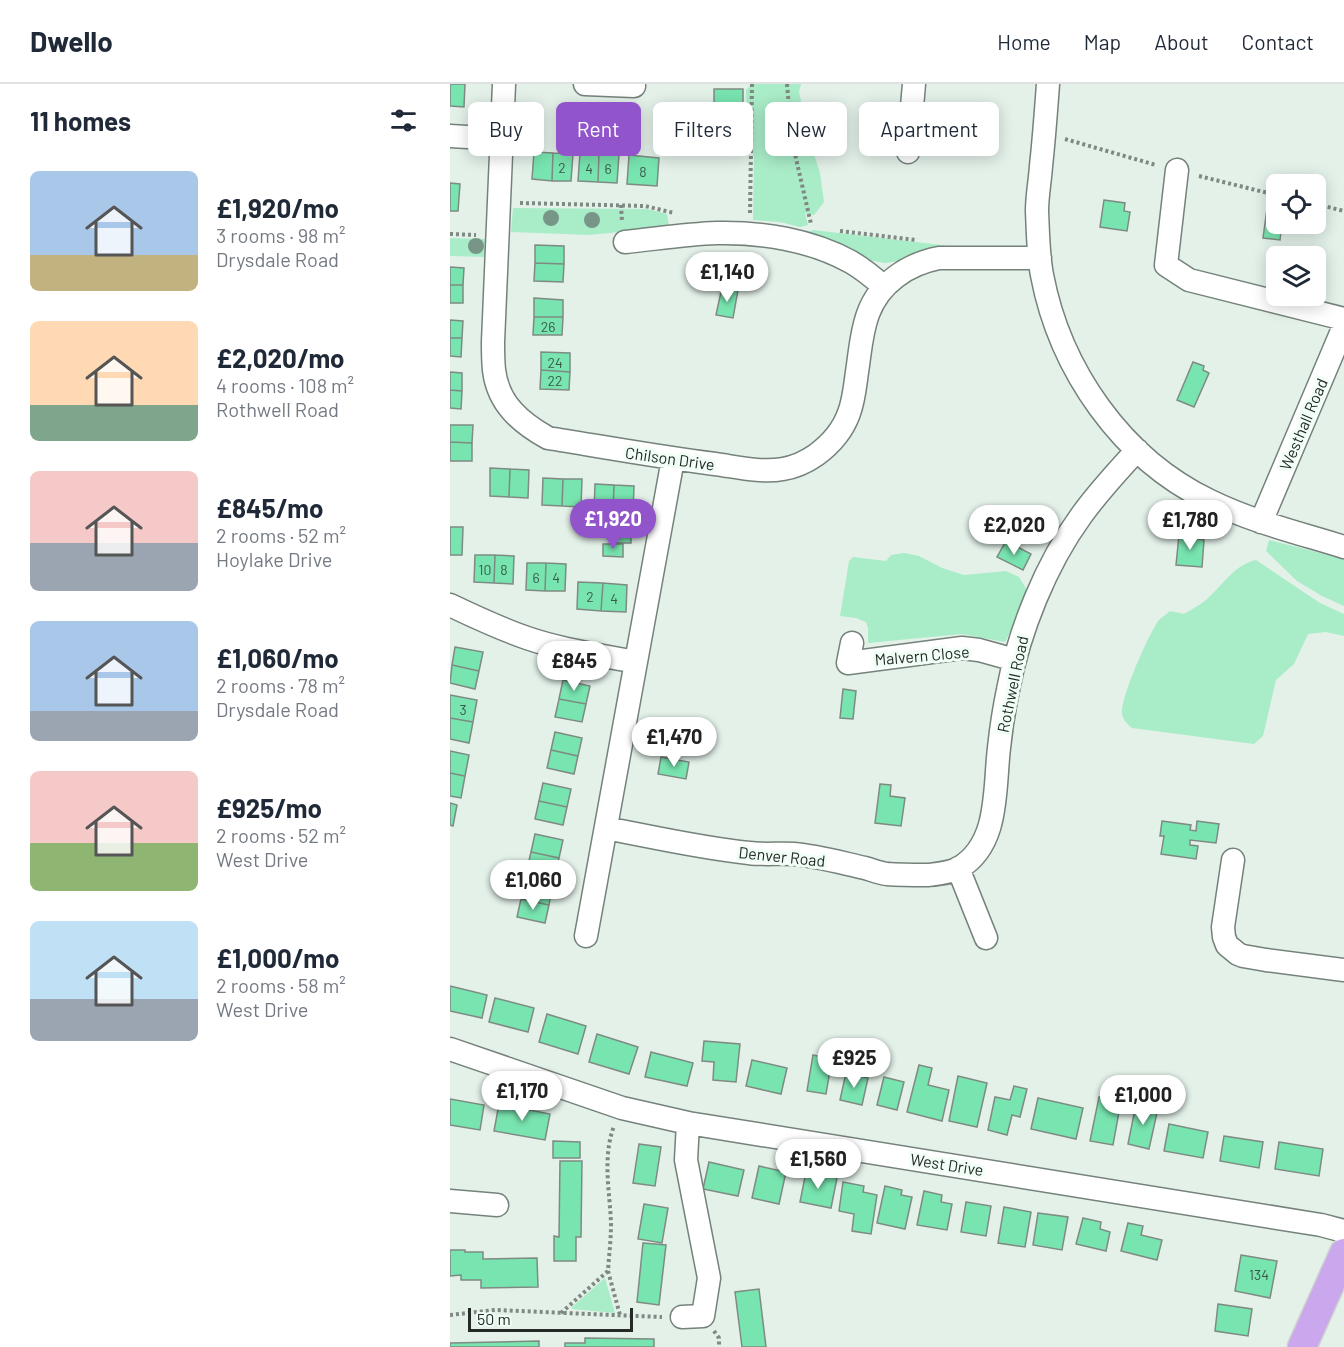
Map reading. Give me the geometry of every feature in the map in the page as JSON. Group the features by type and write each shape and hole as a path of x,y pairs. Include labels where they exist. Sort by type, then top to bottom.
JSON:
{"main road":[{"path":"1302,1347 1338,1282 1344,1252"}],"street":[{"name":"Chilson Drive","path":"503,102 504,84"},
{"path":"585,84 634,86"},
{"path":"912,102 914,84"},
{"path":"1048,84 1037,208 1040,258 1047,295 1066,351 1084,385 1115,427 1137,450 1190,490 1234,512 1261,522 1344,547"},
{"path":"450,136 468,137"},
{"name":"Chilson Drive","path":"500,156 493,342 494,372 498,386 511,410 527,425 548,438 673,459 758,470 782,469 801,464 826,447 841,429 850,411 868,315 884,287 903,271 924,261 939,258 1040,258"},
{"path":"1177,170 1166,265 1189,280 1344,319"},
{"path":"625,242 716,233 789,240 832,253 869,274 884,287"},
{"name":"Westhall Road","path":"1261,522 1344,326"},
{"name":"Rothwell Road","path":"958,868 980,847 990,825 1008,690 1025,628 1040,591 1051,566 1081,516 1137,450"},
{"path":"586,936 673,459"},
{"path":"450,606 496,627 528,638 560,647 636,662"},
{"name":"Malvern Close","path":"852,643 848,663 962,648 979,650 1015,660"},
{"name":"Denver Road","path":"606,828 750,853 794,854 887,874 940,874 958,868"},
{"path":"1233,860 1223,927 1227,945 1243,956 1344,970"},
{"path":"958,868 986,938"},
{"name":"West Drive","path":"450,1049 622,1108 688,1123 1310,1223 1344,1232"},
{"path":"682,1317 703,1316 709,1278 686,1160 688,1123"},
{"path":"450,1201 497,1205"}],"path":[{"path":"749,235 752,84"},
{"path":"787,84 792,141 812,227"},
{"path":"498,202 645,206 674,213 679,237"},
{"path":"1326,206 1344,211"},
{"path":"834,230 923,241"},
{"path":"620,1315 608,1271 611,1242 608,1155 613,1131 622,1108"},
{"path":"561,1314 608,1271"},
{"path":"450,1316 495,1310 682,1317"}],"green space":[{"path":"752,84 801,84 799,92 801,102 765,102 765,156 815,156 820,173 824,202 814,215 805,213 808,225 800,227 780,222 753,220 753,102 746,102 746,90"},
{"path":"513,208 647,209 667,214 669,227 589,235 511,232"},
{"path":"813,230 950,246 930,248 900,261 885,263 868,260 849,250 805,234"},
{"path":"450,238 485,239 485,257 450,256"},
{"path":"1269,540 1344,559 1344,606 1297,581 1266,551"},
{"path":"904,553 919,556 942,568 964,575 1006,571 1019,577 1027,590 1027,606 1005,642 962,634 868,643 866,622 840,616 849,561 853,557 886,561 891,555"},
{"path":"1256,560 1320,603 1344,614 1344,636 1326,632 1308,634 1294,664 1276,680 1263,736 1254,744 1132,728 1123,717 1123,705 1136,665 1159,620 1170,611 1184,614 1196,607 1241,566"},
{"path":"605,1278 615,1313 572,1309 572,1307"}],"building":[{"path":"450,84 465,84 464,107 450,106"},
{"path":"714,89 743,89 743,102 714,102"},
{"path":"544,153 553,153 552,181 532,179 534,156 544,156"},
{"path":"553,153 556,153 556,156 573,156 571,181 552,181"},
{"path":"580,156 599,156 598,182 578,181"},
{"path":"599,156 619,156 617,183 598,182"},
{"path":"629,156 659,158 657,186 627,184"},
{"path":"450,183 460,184 458,211 450,211"},
{"path":"1104,200 1125,203 1124,211 1130,212 1127,231 1100,227"},
{"path":"1266,216 1266,234 1281,234 1280,240 1263,238"},
{"path":"535,245 564,246 564,264 535,263"},
{"path":"535,263 564,264 563,282 534,281"},
{"path":"450,267 464,268 463,285 450,285"},
{"path":"450,285 463,285 463,303 450,303"},
{"path":"722,287 738,290 733,318 716,315"},
{"path":"534,298 563,300 563,317 534,317"},
{"path":"534,317 563,317 562,335 533,335"},
{"path":"450,320 463,321 462,338 450,338"},
{"path":"450,338 462,338 461,357 450,356"},
{"path":"541,352 570,353 570,372 541,370"},
{"path":"1193,362 1204,366 1203,370 1209,373 1194,407 1177,400"},
{"path":"541,370 570,372 569,390 540,389"},
{"path":"450,372 462,373 462,391 450,390"},
{"path":"450,390 462,391 461,409 450,408"},
{"path":"450,425 473,425 472,443 450,442"},
{"path":"450,442 472,443 472,461 450,461"},
{"path":"490,468 510,469 509,497 490,496"},
{"path":"510,469 529,470 528,498 509,497"},
{"path":"543,478 563,479 562,506 542,505"},
{"path":"563,479 582,479 581,507 562,506"},
{"path":"595,484 614,485 613,512 594,512"},
{"path":"614,485 634,486 633,513 613,512"},
{"path":"450,527 463,527 462,555 450,555"},
{"path":"613,534 631,534 631,543 613,543"},
{"path":"1179,535 1199,536 1198,539 1204,540 1202,567 1176,565"},
{"path":"1006,541 1031,554 1023,570 997,557"},
{"path":"603,544 623,544 623,557 603,556"},
{"path":"475,555 495,555 494,583 474,582"},
{"path":"495,555 514,556 513,584 494,583"},
{"path":"527,563 546,563 545,591 526,590"},
{"path":"546,563 566,564 565,591 545,591"},
{"path":"578,582 603,583 601,611 577,609"},
{"path":"603,583 627,585 626,612 601,611"},
{"path":"455,647 483,652 479,671 452,665"},
{"path":"452,665 479,671 475,689 450,683"},
{"path":"563,680 590,686 586,704 559,699"},
{"path":"843,689 856,691 853,719 840,718"},
{"path":"450,695 477,700 473,722 450,718"},
{"path":"559,699 586,704 582,722 555,717"},
{"path":"450,718 473,722 469,743 450,739"},
{"path":"555,732 582,738 578,756 551,750"},
{"path":"551,750 578,756 574,774 547,768"},
{"path":"450,751 469,755 465,776 450,773"},
{"path":"661,757 689,762 686,779 658,774"},
{"path":"450,773 465,776 461,798 450,796"},
{"path":"543,783 571,789 567,807 539,801"},
{"path":"880,784 891,785 890,796 905,798 901,826 875,823"},
{"path":"539,801 567,807 563,825 535,819"},
{"path":"450,803 457,805 453,826 450,825"},
{"path":"1162,821 1191,825 1190,830 1196,831 1197,821 1219,824 1216,843 1190,840 1190,845 1198,846 1196,859 1161,854 1164,836 1160,836"},
{"path":"535,834 563,840 559,858 531,852"},
{"path":"531,852 559,858 555,876 527,870"},
{"path":"525,881 552,887 549,905 521,899"},
{"path":"521,899 549,905 545,923 517,917"},
{"path":"450,986 487,995 482,1018 450,1011"},
{"path":"495,998 534,1008 528,1032 489,1022"},
{"path":"547,1014 586,1026 578,1054 539,1042"},
{"path":"597,1034 638,1047 629,1074 589,1062"},
{"path":"704,1041 740,1044 736,1082 713,1080 714,1062 702,1061"},
{"path":"651,1052 693,1063 687,1086 645,1077"},
{"path":"813,1055 832,1059 826,1094 807,1091"},
{"path":"752,1060 787,1068 781,1094 746,1086"},
{"path":"919,1065 932,1068 928,1085 949,1090 942,1121 907,1112"},
{"path":"846,1073 868,1078 862,1105 840,1100"},
{"path":"958,1076 987,1083 977,1127 949,1121"},
{"path":"884,1077 904,1082 897,1110 877,1105"},
{"path":"1014,1086 1027,1089 1020,1117 1012,1115 1007,1135 988,1130 995,1097 1010,1100"},
{"path":"1099,1097 1121,1101 1113,1145 1090,1141"},
{"path":"1038,1098 1083,1108 1076,1139 1031,1129"},
{"path":"450,1099 484,1105 480,1130 450,1125"},
{"path":"499,1104 550,1114 545,1140 494,1131"},
{"path":"1136,1104 1158,1108 1149,1149 1128,1144"},
{"path":"1169,1124 1208,1132 1203,1158 1164,1151"},
{"path":"1224,1136 1263,1142 1259,1168 1220,1161"},
{"path":"553,1141 580,1142 580,1158 553,1158"},
{"path":"1279,1142 1323,1149 1319,1176 1275,1169"},
{"path":"639,1144 661,1147 655,1186 633,1183"},
{"path":"560,1161 582,1161 581,1237 576,1237 576,1261 554,1261 554,1236 559,1237"},
{"path":"709,1162 744,1170 738,1196 703,1189"},
{"path":"759,1166 786,1172 779,1204 752,1198"},
{"path":"806,1172 837,1178 831,1208 800,1202"},
{"path":"843,1182 864,1186 863,1192 877,1195 871,1234 852,1231 854,1214 839,1211"},
{"path":"885,1186 902,1190 901,1195 912,1197 905,1229 877,1223"},
{"path":"924,1191 942,1195 941,1202 952,1204 947,1230 917,1225"},
{"path":"966,1202 991,1206 986,1236 961,1232"},
{"path":"644,1204 668,1208 662,1243 638,1239"},
{"path":"1004,1207 1031,1212 1025,1247 998,1243"},
{"path":"1038,1213 1068,1217 1062,1250 1033,1245"},
{"path":"1083,1218 1101,1222 1100,1229 1110,1232 1106,1251 1076,1244"},
{"path":"1128,1223 1143,1226 1141,1235 1162,1240 1157,1260 1121,1251"},
{"path":"643,1243 666,1245 659,1305 637,1302"},
{"path":"450,1250 483,1252 483,1259 537,1258 538,1287 481,1288 481,1280 461,1280 461,1275 450,1276"},
{"path":"1241,1255 1277,1261 1270,1298 1235,1291"},
{"path":"759,1289 766,1347 742,1347 735,1292"},
{"path":"1218,1304 1252,1309 1248,1336 1215,1331"},
{"path":"585,1338 654,1339 654,1347 565,1347 565,1343 585,1343"},
{"path":"539,1341 539,1347 450,1347 450,1343"}]}
